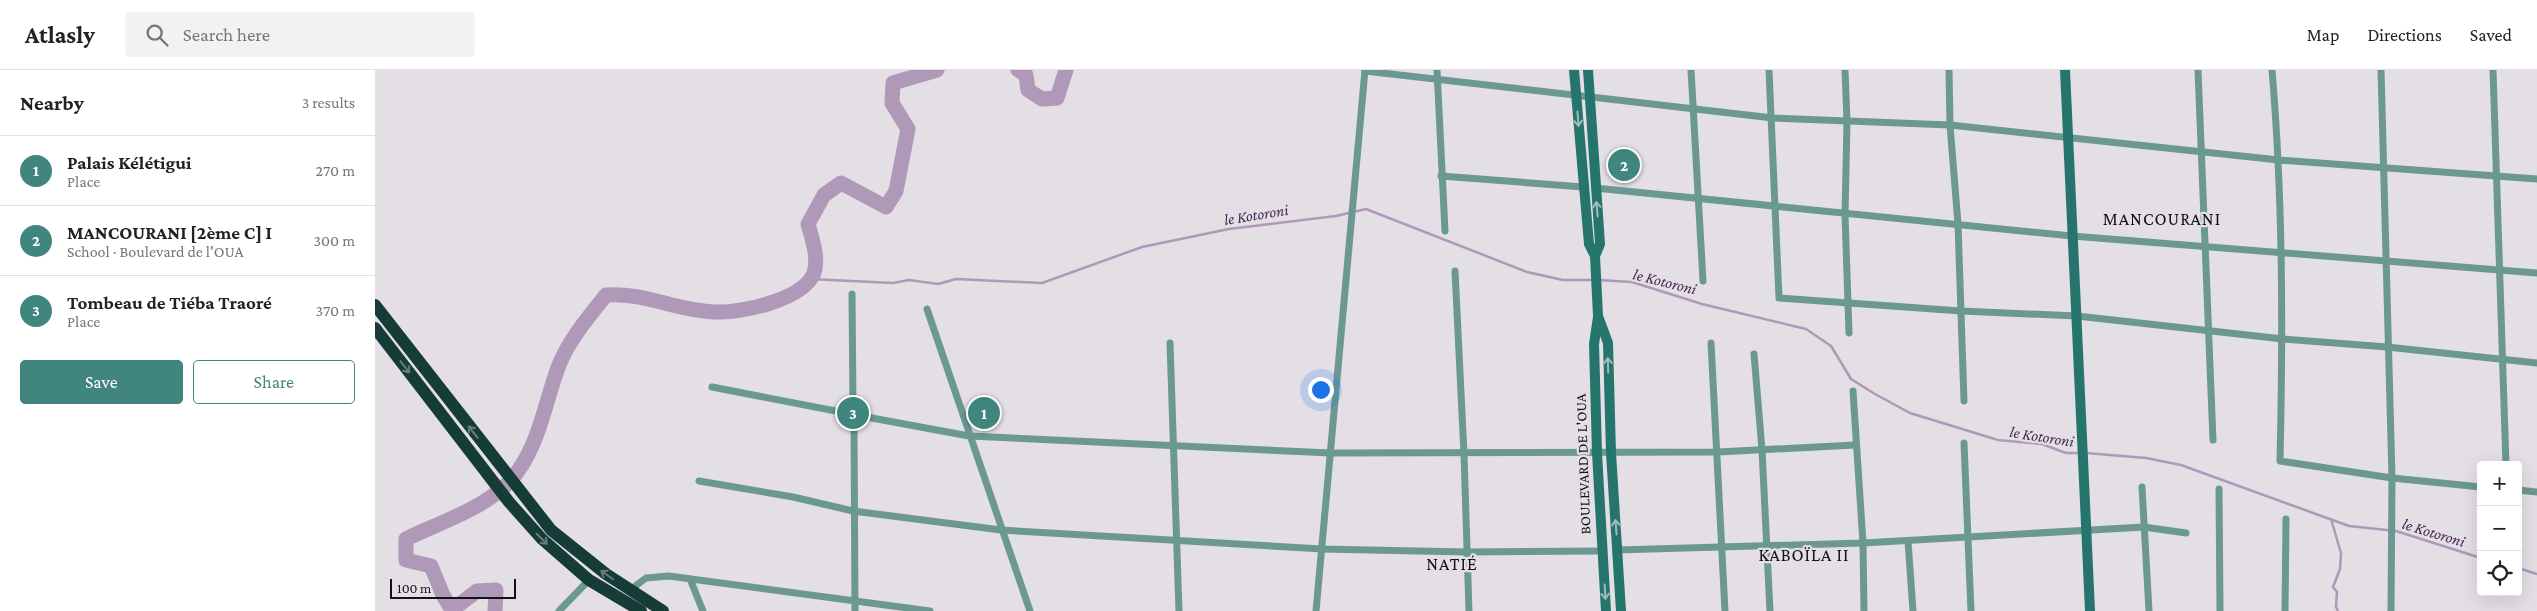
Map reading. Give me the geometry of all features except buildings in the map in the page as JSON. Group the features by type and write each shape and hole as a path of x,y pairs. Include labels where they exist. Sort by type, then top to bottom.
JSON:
{"highway":[{"path":"375,305 551,530 597,568 663,611"},
{"path":"375,328 509,502 541,539 589,580 641,611"}],"main road":[{"path":"1574,70 1589,244 1595,256 1598,316 1608,343 1611,453 1621,611"},
{"path":"1588,70 1595,188 1601,244 1595,256"},
{"path":"2065,70 2090,611"},
{"name":"BOULEVARD DE L'OUA","path":"1598,316 1594,344 1597,453 1606,611"}],"street":[{"path":"1437,70 1445,231"},
{"path":"1691,70 1700,198 1703,281"},
{"path":"1769,70 1773,118 1779,298 1961,311 2077,316 2283,339 2387,347 2503,361 2537,363"},
{"path":"1845,70 1847,121 1845,214 1849,333"},
{"path":"1949,70 1950,125 1958,224 1964,401"},
{"path":"2198,70 2213,440"},
{"path":"2272,70 2279,160 2283,339 2280,461 2392,478 2477,487"},
{"path":"2381,70 2392,478 2391,611"},
{"path":"2493,70 2498,176 2506,461"},
{"path":"1316,611 1365,71 1576,97 1773,118 1950,125 2279,160 2537,179"},
{"path":"1441,176 1583,187"},
{"path":"1595,188 2072,236 2205,245 2537,273"},
{"path":"1455,271 1469,611"},
{"path":"853,294 853,405"},
{"path":"927,310 1030,611"},
{"path":"1170,343 1179,611"},
{"path":"1711,343 1725,611"},
{"path":"1754,354 1762,450 1770,611"},
{"path":"712,387 846,413"},
{"path":"1853,391 1855,445 1863,544 1864,611"},
{"path":"854,421 848,419 846,413 848,407 853,405 860,408 861,416"},
{"path":"854,421 861,416 969,436 1331,454 1718,452 1855,445"},
{"path":"854,421 855,611"},
{"path":"1964,443 1971,611"},
{"path":"699,481 793,497 853,511 1001,530 1322,549 1467,552 1602,551"},
{"path":"2142,487 2149,611"},
{"path":"2219,489 2220,611"},
{"path":"2522,490 2537,492"},
{"path":"2285,611 2286,519"},
{"path":"1617,550 1863,544 2144,527 2186,532"},
{"path":"1908,541 1913,611"},
{"path":"630,591 646,578 669,576 930,611"},
{"path":"690,579 703,611"},
{"path":"559,611 589,580"}],"waterway":[{"path":"495,611 496,590 477,591 452,610 443,595 431,566 406,560 406,539 474,508 509,482 527,456 534,441 559,365 568,346 606,295 634,296 701,311 727,312 771,303 798,291 814,273 816,261 808,224 824,195 841,183 886,207 896,191 908,129 892,103 893,83 937,70"},
{"path":"1018,70 1026,75 1028,90 1042,99 1057,98 1066,70"},
{"name":"le Kotoroni","path":"810,279 893,283 909,280 938,284 956,279 1042,283 1142,247 1229,229 1336,216 1366,209 1527,272 1563,280 1593,280"},
{"name":"le Kotoroni","path":"1598,280 1632,282 1702,304 1806,329 1831,346 1851,379 1910,413 1998,440 2042,444 2066,453 2081,453"},
{"name":"le Kotoroni","path":"2086,453 2146,458 2181,465 2349,526 2396,531 2477,557"},
{"path":"2331,519 2341,553 2340,569 2333,587 2337,592 2336,607 2338,611"},
{"name":"le Kotoroni","path":"2522,569 2537,574"}],"place":[{"name":"MANCOURANI [2ème C] I","path":"1624,165"},
{"name":"Tombeau de Tiéba Traoré","path":"853,413"},
{"name":"Palais Kélétigui","path":"984,413"}],"district":[{"name":"MANCOURANI","path":"2162,219"},
{"name":"KABOÏLA II","path":"1804,555"},
{"name":"NATIÉ","path":"1452,564"}]}
